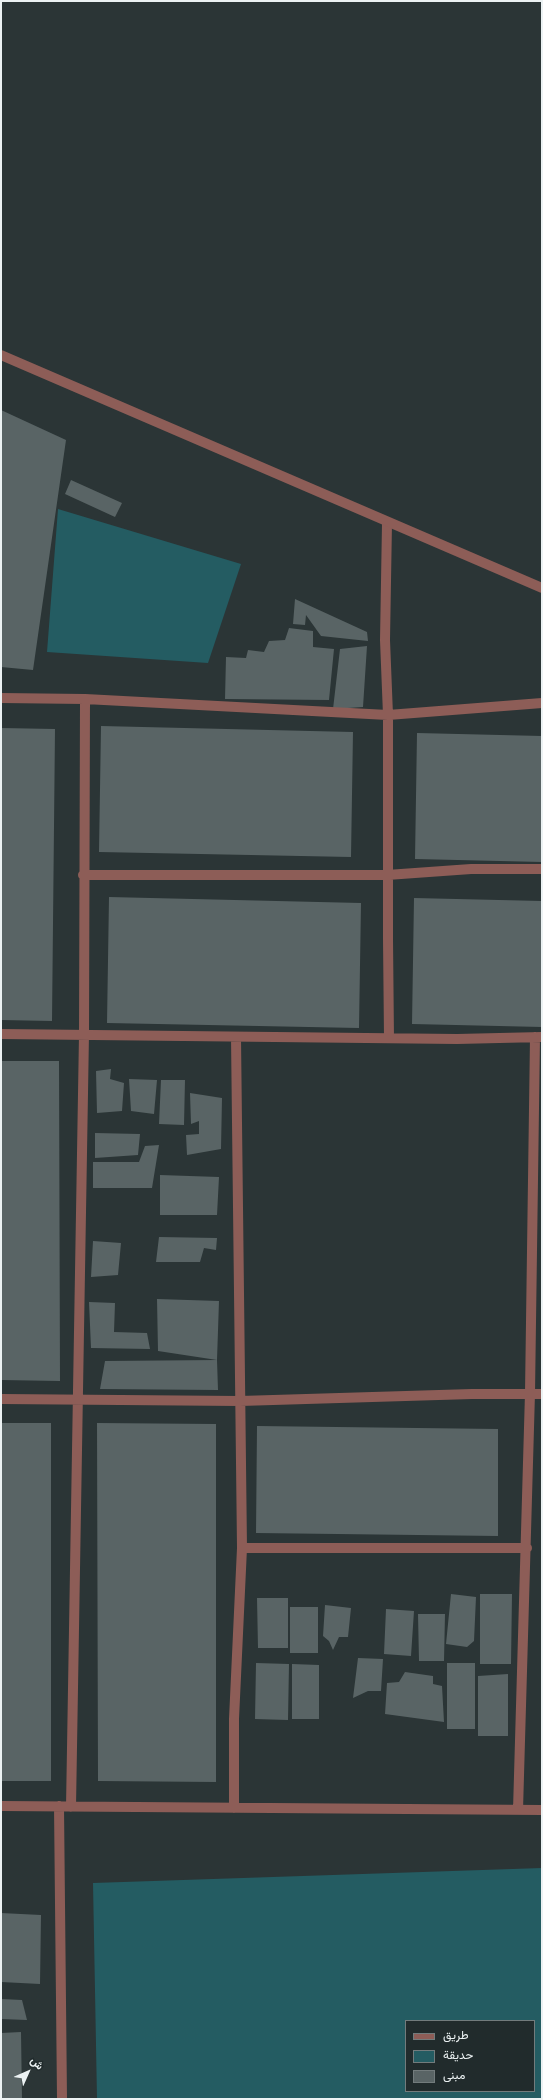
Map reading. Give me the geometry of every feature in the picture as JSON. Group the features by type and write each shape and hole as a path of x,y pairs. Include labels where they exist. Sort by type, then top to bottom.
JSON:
{"street":[{"path":"1,355 542,588"},
{"path":"387,522 385,640 388,715 387,875 389,1038"},
{"path":"1,698 85,699 388,715 542,703"},
{"path":"70,1807 76,1401 84,1034 83,875 85,699"},
{"path":"83,875 387,875 471,869 542,869"},
{"path":"1,1034 457,1039 538,1037 527,1548 518,1810"},
{"path":"234,1808 234,1720 242,1548 240,1480 236,1037"},
{"path":"1,1399 76,1401 240,1401 530,1393 542,1394"},
{"path":"242,1548 527,1548"},
{"path":"1,1806 542,1810"},
{"path":"59,1806 62,2099"}],"green space":[{"path":"58,509 241,564 208,663 47,652"},
{"path":"542,1868 542,2099 97,2099 93,1883"}],"building":[{"path":"1,410 66,440 33,670 1,667"},
{"path":"71,480 122,503 115,517 65,494"},
{"path":"295,599 367,632 368,641 321,636 306,615 305,625 293,624"},
{"path":"289,628 313,631 313,647 334,649 329,700 225,699 226,657 246,658 248,650 264,652 269,641 285,640"},
{"path":"367,646 363,707 333,709 340,649"},
{"path":"101,726 353,732 351,857 99,852"},
{"path":"1,728 55,729 52,1021 1,1020"},
{"path":"417,733 542,736 542,862 415,859"},
{"path":"109,897 361,903 359,1028 107,1023"},
{"path":"414,898 542,901 542,1027 412,1024"},
{"path":"1,1061 59,1061 60,1381 1,1380"},
{"path":"111,1069 110,1079 124,1083 122,1111 97,1113 96,1071"},
{"path":"129,1079 157,1080 154,1114 131,1111"},
{"path":"161,1080 185,1080 184,1125 159,1124"},
{"path":"190,1093 222,1098 221,1149 187,1155 186,1135 199,1134 199,1121 191,1124"},
{"path":"95,1133 140,1134 138,1155 95,1158"},
{"path":"159,1145 152,1188 93,1188 93,1162 139,1162 145,1146"},
{"path":"160,1175 219,1177 217,1215 160,1215"},
{"path":"159,1237 217,1238 216,1250 204,1248 200,1262 156,1262"},
{"path":"93,1241 121,1243 118,1275 91,1277"},
{"path":"157,1299 219,1301 217,1360 158,1351"},
{"path":"89,1302 115,1303 114,1332 147,1333 150,1349 91,1348"},
{"path":"217,1360 218,1390 100,1389 105,1361"},
{"path":"1,1423 51,1423 51,1781 1,1781"},
{"path":"97,1423 216,1424 216,1782 98,1781"},
{"path":"257,1426 498,1429 498,1536 256,1533"},
{"path":"451,1594 476,1597 474,1641 467,1647 446,1644"},
{"path":"480,1594 512,1594 511,1664 480,1664"},
{"path":"257,1598 288,1598 288,1648 258,1648"},
{"path":"325,1605 351,1608 348,1637 339,1637 333,1650 329,1641 323,1636"},
{"path":"290,1607 318,1607 318,1653 290,1653"},
{"path":"386,1609 414,1611 411,1656 384,1654"},
{"path":"418,1614 445,1614 444,1661 419,1661"},
{"path":"358,1658 383,1659 381,1691 368,1691 353,1698"},
{"path":"256,1663 289,1664 288,1720 255,1719"},
{"path":"447,1663 475,1663 475,1729 447,1729"},
{"path":"292,1664 319,1665 319,1719 292,1719"},
{"path":"405,1672 433,1676 433,1684 442,1686 444,1722 385,1714 387,1683 399,1682"},
{"path":"508,1674 508,1736 478,1736 478,1676"},
{"path":"1,1913 41,1915 40,1984 1,1982"},
{"path":"1,1999 22,2000 27,2020 1,2019"},
{"path":"21,2032 22,2099 1,2099 1,2033"}]}
